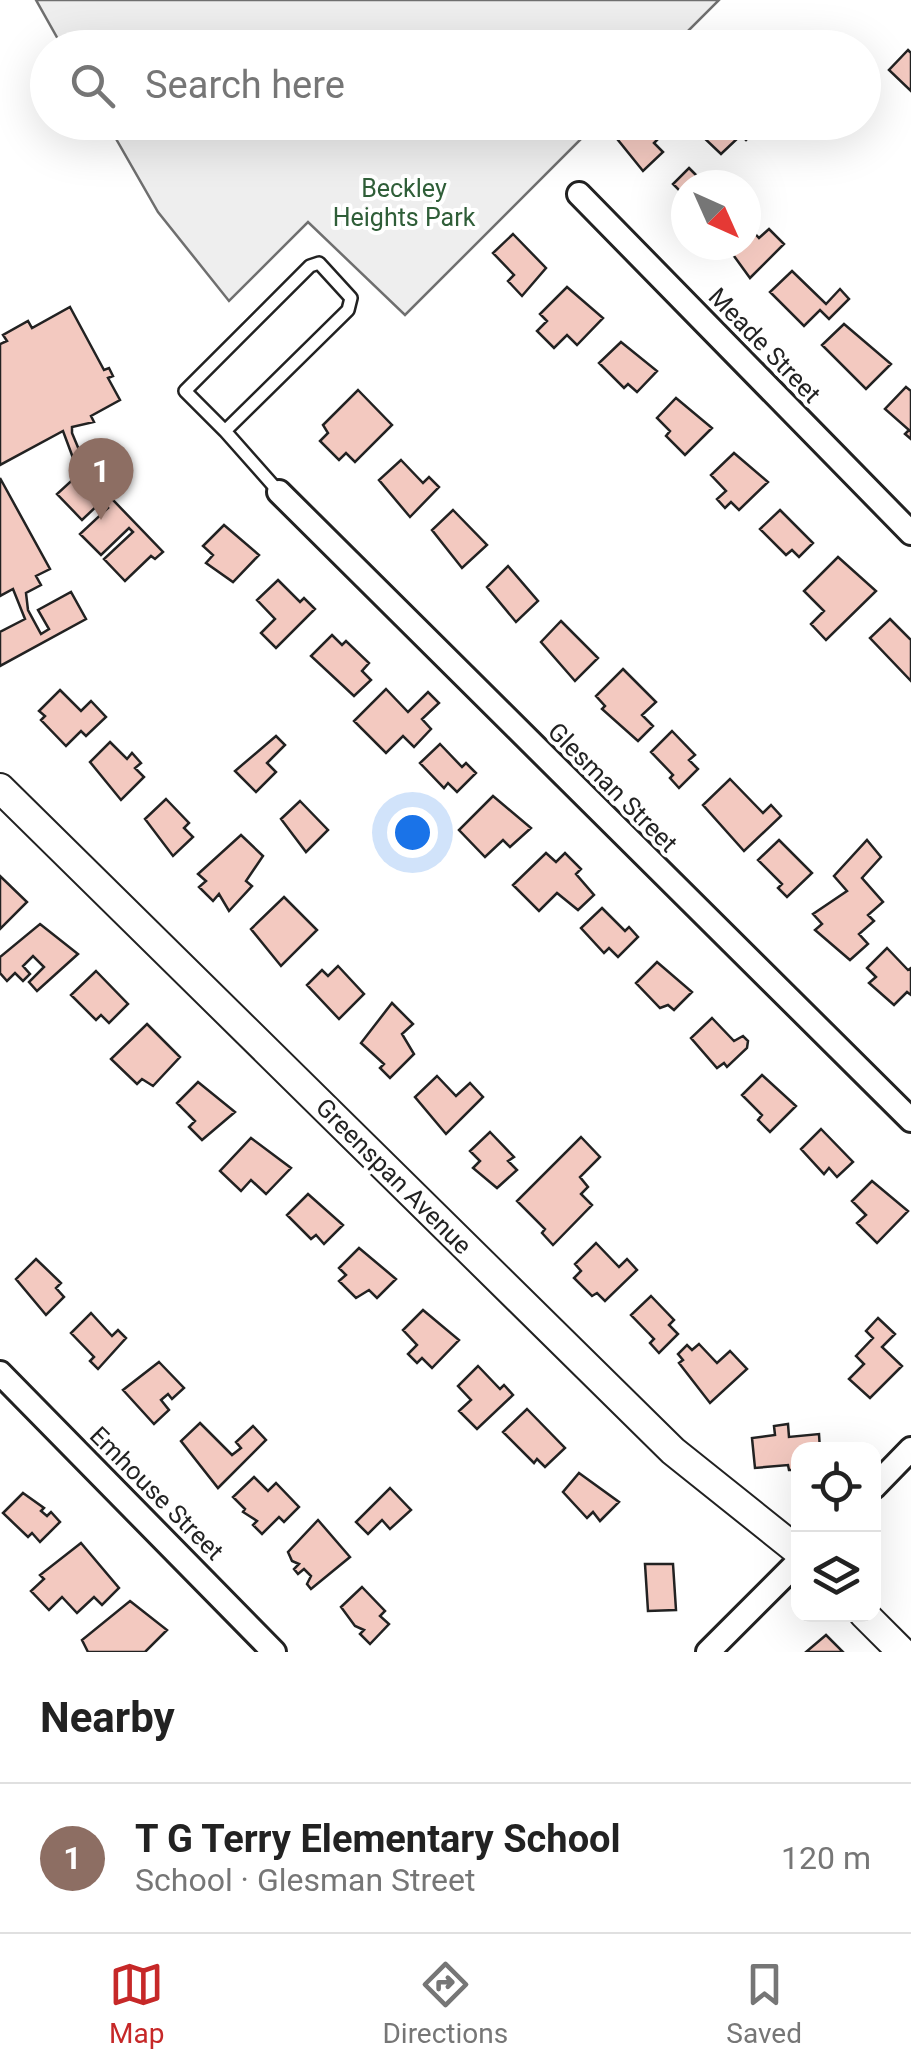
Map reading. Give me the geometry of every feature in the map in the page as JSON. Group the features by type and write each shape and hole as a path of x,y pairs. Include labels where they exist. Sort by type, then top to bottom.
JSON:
{"street":[{"name":"Meade Street","path":"579,194 911,533"},
{"name":"Glesman Street","path":"279,492 911,1120"},
{"name":"Greenspan Avenue","path":"0,788 673,1451 791,1545"},
{"name":"Emhouse Street","path":"0,1373 274,1652"},
{"path":"881,1479 911,1449"},
{"path":"708,1652 791,1569"},
{"path":"872,1622 902,1652"}],"lane":[{"path":"225,430 348,310 351,298 319,264 310,266 184,391 225,430 279,492"}],"green space":[{"path":"36,0 719,0 689,30 53,30"},
{"name":"Beckley Heights Park","path":"117,140 580,140 405,315 308,222 229,301 158,212"}],"building":[{"path":"908,50 911,53 911,91 889,70"},
{"path":"618,140 657,140 654,143 663,152 643,171"},
{"path":"706,140 736,140 721,154"},
{"path":"769,229 784,244 750,278 737,260 761,260 761,236"},
{"path":"513,234 546,268 522,296 508,281 514,275 493,253"},
{"path":"792,271 826,304 840,289 849,299 829,319 820,310 804,326 770,292"},
{"path":"567,287 603,318 577,345 567,335 554,348 537,331 547,321 540,314"},
{"path":"70,307 104,370 109,368 113,376 108,378 120,400 91,416 94,422 72,427 72,433 90,476 163,552 155,559 151,556 125,581 104,559 133,532 129,528 101,555 80,534 108,508 102,501 82,520 57,494 79,474 63,431 0,465 0,344 7,341 3,335 28,321 32,328"},
{"path":"844,324 891,364 866,389 822,345"},
{"path":"621,342 657,371 637,392 628,384 624,388 599,363"},
{"path":"906,387 911,391 911,439 905,434 909,430 885,409"},
{"path":"358,390 392,425 355,462 346,453 339,460 320,441 328,433 323,425"},
{"path":"676,398 712,428 685,455 666,436 670,431 657,418"},
{"path":"734,453 768,482 739,510 731,502 725,508 717,499 726,491 711,475"},
{"path":"401,460 423,483 429,477 439,487 410,517 379,480"},
{"path":"0,478 50,569 36,576 41,585 26,593 28,610 41,634 49,629 38,610 71,592 86,619 0,666 0,632 25,619 13,589 0,596"},
{"path":"453,510 487,545 462,568 432,530"},
{"path":"780,510 813,543 799,557 792,550 786,555 760,529"},
{"path":"224,525 259,555 233,582 206,563 213,555 203,546"},
{"path":"838,557 876,591 826,640 811,624 824,611 804,591"},
{"path":"508,566 538,601 516,622 487,587"},
{"path":"278,580 300,602 304,598 315,609 276,648 261,633 275,619 257,600"},
{"path":"890,619 911,640 911,681 870,638"},
{"path":"561,621 598,658 575,681 541,642"},
{"path":"332,635 342,645 346,641 369,663 362,671 371,680 354,696 311,656"},
{"path":"623,669 656,702 642,715 653,726 638,741 602,709 605,706 596,696"},
{"path":"386,689 408,712 428,692 439,703 422,719 431,729 414,747 403,736 386,753 354,721"},
{"path":"60,690 81,711 91,701 106,717 86,736 81,731 66,746 41,720 45,716 39,711"},
{"path":"672,731 695,755 689,760 698,769 679,788 670,778 673,775 651,752"},
{"path":"276,736 285,745 267,763 276,772 256,792 235,771"},
{"path":"110,742 127,759 132,753 141,763 135,768 144,777 121,800 90,762"},
{"path":"440,744 462,767 466,763 476,773 457,792 448,783 444,788 420,763"},
{"path":"730,779 763,813 771,805 781,816 744,851 703,805"},
{"path":"493,796 531,828 510,847 503,840 485,857 459,830"},
{"path":"166,799 189,823 184,828 193,837 173,856 145,819"},
{"path":"300,801 328,830 306,852 281,819"},
{"path":"241,835 263,856 246,881 252,886 229,911 219,894 213,901 199,887 206,881 198,874"},
{"path":"779,840 812,873 787,897 778,888 782,884 758,860"},
{"path":"867,840 881,857 862,878 883,902 868,915 874,921 859,934 868,944 850,960 815,930 822,924 813,914 847,891 834,876"},
{"path":"546,853 556,862 565,853 581,869 576,874 594,895 578,910 557,893 539,911 513,885"},
{"path":"0,876 27,902 0,929"},
{"path":"284,897 317,930 281,966 251,929"},
{"path":"602,908 625,931 629,927 638,937 618,957 609,948 604,953 581,928"},
{"path":"40,924 78,954 37,991 29,982 44,967 33,956 23,966 30,974 23,981 15,973 7,981 0,973 0,957"},
{"path":"887,948 908,970 911,968 911,995 907,992 894,1005 869,983 876,977 867,968"},
{"path":"657,962 692,992 674,1010 668,1005 660,1008 636,983"},
{"path":"338,966 364,994 339,1019 307,985 322,970 328,976"},
{"path":"96,971 128,1004 109,1023 101,1015 96,1020 71,995"},
{"path":"392,1003 413,1024 402,1034 414,1054 390,1078 380,1068 384,1064 361,1043"},
{"path":"712,1018 734,1041 743,1036 748,1041 747,1048 727,1067 724,1063 717,1068 691,1038"},
{"path":"147,1024 180,1057 153,1086 142,1079 137,1084 111,1059"},
{"path":"762,1075 796,1106 770,1132 758,1120 762,1115 742,1095"},
{"path":"437,1076 456,1096 470,1083 483,1097 446,1134 415,1097"},
{"path":"198,1082 235,1112 202,1140 189,1127 195,1121 177,1103"},
{"path":"821,1129 853,1162 837,1177 829,1168 824,1174 801,1149"},
{"path":"490,1132 514,1157 508,1161 517,1170 497,1188 473,1168 480,1161 470,1151"},
{"path":"581,1137 600,1157 580,1177 588,1187 581,1194 592,1205 553,1245 542,1233 545,1229 517,1201"},
{"path":"251,1138 291,1168 266,1194 251,1180 241,1191 220,1171"},
{"path":"872,1181 908,1211 877,1243 857,1223 866,1215 852,1201"},
{"path":"308,1194 343,1225 324,1244 316,1235 311,1239 287,1215"},
{"path":"596,1243 619,1267 627,1259 637,1270 605,1301 597,1293 592,1296 574,1278 581,1271 575,1264"},
{"path":"359,1248 396,1279 377,1298 369,1290 356,1298 339,1281 346,1275 339,1268"},
{"path":"36,1259 61,1283 56,1288 64,1297 46,1315 16,1279"},
{"path":"651,1296 674,1320 669,1325 678,1334 659,1353 650,1343 654,1339 631,1315"},
{"path":"423,1310 459,1340 432,1368 422,1358 417,1363 408,1354 417,1345 403,1330"},
{"path":"91,1313 112,1336 118,1330 126,1338 98,1369 90,1361 94,1357 71,1333"},
{"path":"878,1318 895,1334 882,1347 902,1366 870,1398 849,1379 864,1364 856,1356 873,1338 866,1331"},
{"path":"699,1344 717,1363 730,1351 747,1369 710,1403 679,1363 683,1360 678,1354 687,1345 692,1350"},
{"path":"159,1362 184,1388 172,1399 168,1394 161,1400 169,1410 154,1424 123,1390"},
{"path":"478,1366 500,1389 504,1385 513,1395 477,1429 459,1411 471,1400 458,1386"},
{"path":"527,1409 565,1448 545,1467 537,1459 534,1463 503,1432"},
{"path":"200,1423 232,1455 241,1448 236,1442 253,1426 266,1440 218,1488 181,1441"},
{"path":"788,1424 789,1437 819,1434 820,1442 791,1442 791,1470 788,1465 755,1468 752,1438 775,1435 774,1426"},
{"path":"579,1473 619,1502 600,1521 593,1512 587,1518 563,1492"},
{"path":"254,1477 268,1491 276,1483 299,1507 284,1522 279,1517 262,1534 253,1525 257,1521 243,1512 245,1509 233,1497"},
{"path":"390,1488 411,1510 390,1529 382,1520 368,1534 356,1522"},
{"path":"23,1493 44,1508 41,1511 47,1516 51,1512 60,1522 40,1542 32,1533 28,1537 3,1513"},
{"path":"318,1520 350,1557 311,1589 307,1584 311,1576 304,1569 298,1574 294,1569 299,1564 292,1561 288,1552"},
{"path":"81,1543 119,1588 102,1605 94,1597 77,1613 62,1597 49,1610 31,1591 44,1579 40,1575"},
{"path":"645,1564 673,1564 676,1610 648,1611"},
{"path":"362,1587 385,1611 380,1616 389,1624 370,1644 360,1634 364,1630 355,1626 341,1607"},
{"path":"130,1601 167,1630 145,1652 88,1652 82,1640"},
{"path":"826,1635 843,1652 806,1652"}],"place":[{"name":"T G Terry Elementary School","path":"101,520"}]}
